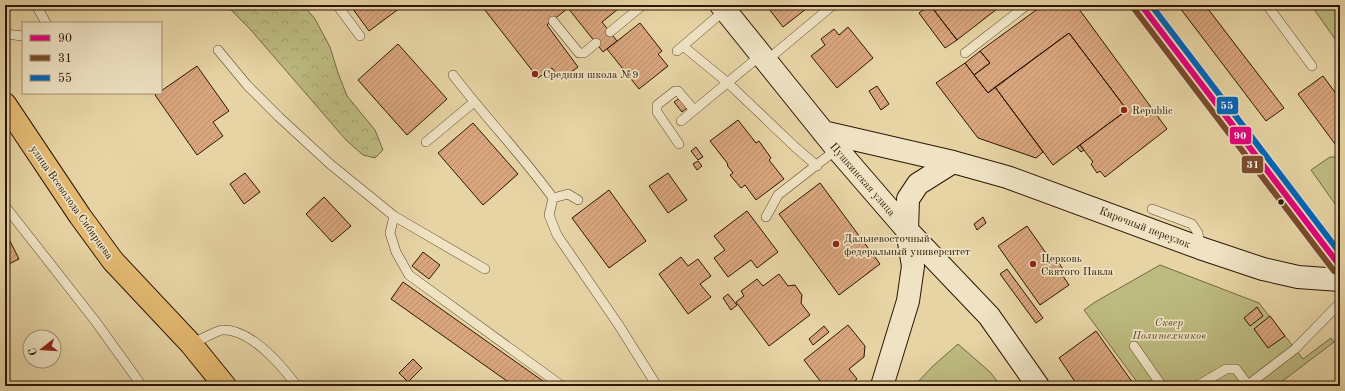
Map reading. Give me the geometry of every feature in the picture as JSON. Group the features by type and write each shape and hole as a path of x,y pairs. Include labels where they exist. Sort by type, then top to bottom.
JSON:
{"main road":[{"path":"1141,5 1340,266"},
{"name":"улица Всеволода Сибирцева","path":"5,104 80,216 113,261 191,344 225,386"}],"street":[{"name":"Пушкинская улица","path":"723,7 837,149 907,230 989,316 1038,386"},
{"name":"Кирочный переулок","path":"823,132 953,162 1022,182 1263,270 1298,277 1340,280"},
{"path":"882,386 908,301 913,266 907,230 908,199 918,184 953,162"}],"lane":[{"path":"36,5 45,22"},
{"path":"337,5 360,36"},
{"path":"610,32 643,5"},
{"path":"680,121 728,83 764,58 833,5"},
{"path":"965,53 1027,5"},
{"path":"1267,5 1312,66"},
{"path":"723,7 680,48 728,83 817,166"},
{"path":"553,20 579,53 584,53 596,43"},
{"path":"5,34 22,36"},
{"path":"218,50 247,85 279,118 330,164 394,216 485,269"},
{"path":"453,75 553,198"},
{"path":"679,144 657,112 657,105 675,91 678,91 694,110"},
{"path":"426,142 474,102"},
{"path":"766,217 778,195 837,149"},
{"path":"553,198 568,194 578,200"},
{"path":"553,198 549,215 557,235 618,324 657,386"},
{"path":"5,206 96,322 142,386"},
{"path":"1152,209 1192,224 1198,233 1200,248"},
{"path":"394,216 390,233 396,252 409,275 562,386"},
{"path":"1197,386 1226,369 1236,369 1248,385 1295,350 1340,303"},
{"path":"191,344 222,330 236,332 250,339 261,347 297,386"},
{"path":"1134,346 1162,386"}],"green space":[{"path":"226,5 303,5 315,19 330,47 347,96 375,130 383,150 375,158 363,155 346,140 250,29"},
{"path":"1311,5 1340,5 1340,46"},
{"path":"1330,157 1340,157 1340,211 1311,170"},
{"name":"Сквер Политехников","path":"1160,265 1259,303 1303,359 1331,338 1334,342 1276,386 1140,386 1084,310 1095,302"},
{"path":"958,344 990,372 1001,386 914,386 933,366"}],"building":[{"path":"350,5 404,5 369,31"},
{"path":"481,5 623,5 602,22 617,41 603,52 568,8 547,25 578,67 561,80 552,68 538,78"},
{"path":"766,5 811,5 783,27"},
{"path":"930,5 1002,5 957,40"},
{"path":"930,5 957,40 945,48 919,13"},
{"path":"1043,5 1076,5 1167,129 1105,177 1100,171 1097,173 1091,164 1093,162 1080,145 1127,110 1069,33 988,93 974,75 990,63 980,51"},
{"path":"1183,5 1205,5 1284,108 1266,121 1180,8"},
{"path":"640,23 662,51 658,54 668,66 639,89 607,49"},
{"path":"848,27 873,58 837,88 811,56 825,45 821,39 834,29 839,35"},
{"path":"1069,33 1127,110 1053,165 995,87"},
{"path":"398,44 447,99 407,135 358,80"},
{"path":"980,51 990,63 974,75 965,63"},
{"path":"965,63 988,93 995,87 1043,152 1036,158 978,138 936,83"},
{"path":"197,66 229,111 213,122 223,136 197,155 155,95 162,94 162,90"},
{"path":"1323,76 1340,99 1340,147 1338,148 1298,94"},
{"path":"877,86 889,104 881,110 869,91"},
{"path":"680,98 687,108 682,112 674,102"},
{"path":"738,120 756,143 759,141 771,158 769,160 784,179 756,200 745,185 741,188 730,175 733,173 727,165 728,164 710,141"},
{"path":"473,123 518,174 483,205 438,153"},
{"path":"1080,145 1084,150 1081,152 1077,147"},
{"path":"696,147 703,157 698,160 691,151"},
{"path":"698,161 702,166 697,170 693,164"},
{"path":"245,173 260,192 244,204 230,184"},
{"path":"668,173 687,200 668,213 649,186"},
{"path":"820,183 880,264 839,295 779,214"},
{"path":"609,190 646,241 609,268 572,218"},
{"path":"324,197 351,226 332,242 306,214"},
{"path":"747,211 778,252 757,268 751,260 728,277 714,258 725,250 714,236"},
{"path":"983,217 986,223 977,230 974,224"},
{"name":"Церковь Святого Павла","path":"1027,226 1055,266 1059,263 1066,274 1063,276 1069,285 1040,305 998,246"},
{"path":"10,241 19,259 7,265 5,260 5,243"},
{"path":"423,252 440,265 429,279 412,266"},
{"path":"681,257 688,266 698,259 711,276 700,284 711,297 688,314 659,274"},
{"path":"1007,269 1043,318 1036,323 1000,274"},
{"path":"779,274 788,286 795,285 802,295 801,303 810,315 769,346 736,302 744,296 741,291 757,279 763,286"},
{"path":"403,282 550,386 514,386 391,299"},
{"path":"728,294 737,305 731,310 723,298"},
{"path":"1257,307 1263,316 1250,326 1244,318"},
{"path":"1270,316 1285,336 1268,348 1254,329"},
{"path":"848,325 865,346 864,357 849,369 857,379 848,386 824,386 804,360"},
{"path":"824,326 829,332 813,345 809,339"},
{"path":"1096,331 1135,386 1078,386 1059,358"},
{"path":"413,359 422,368 408,382 399,373"}],"transit line":[{"name":"90","path":"1141,5 1340,266"},
{"name":"55","path":"1151,5 1340,253"},
{"name":"31","path":"1135,10 1334,271"}],"place":[{"name":"Средняя школа №9","path":"535,74"},
{"name":"Republic","path":"1124,110"},
{"name":"Дальневосточный федеральный университет","path":"836,244"},
{"name":"Церковь Святого Павла","path":"1033,264"}]}
